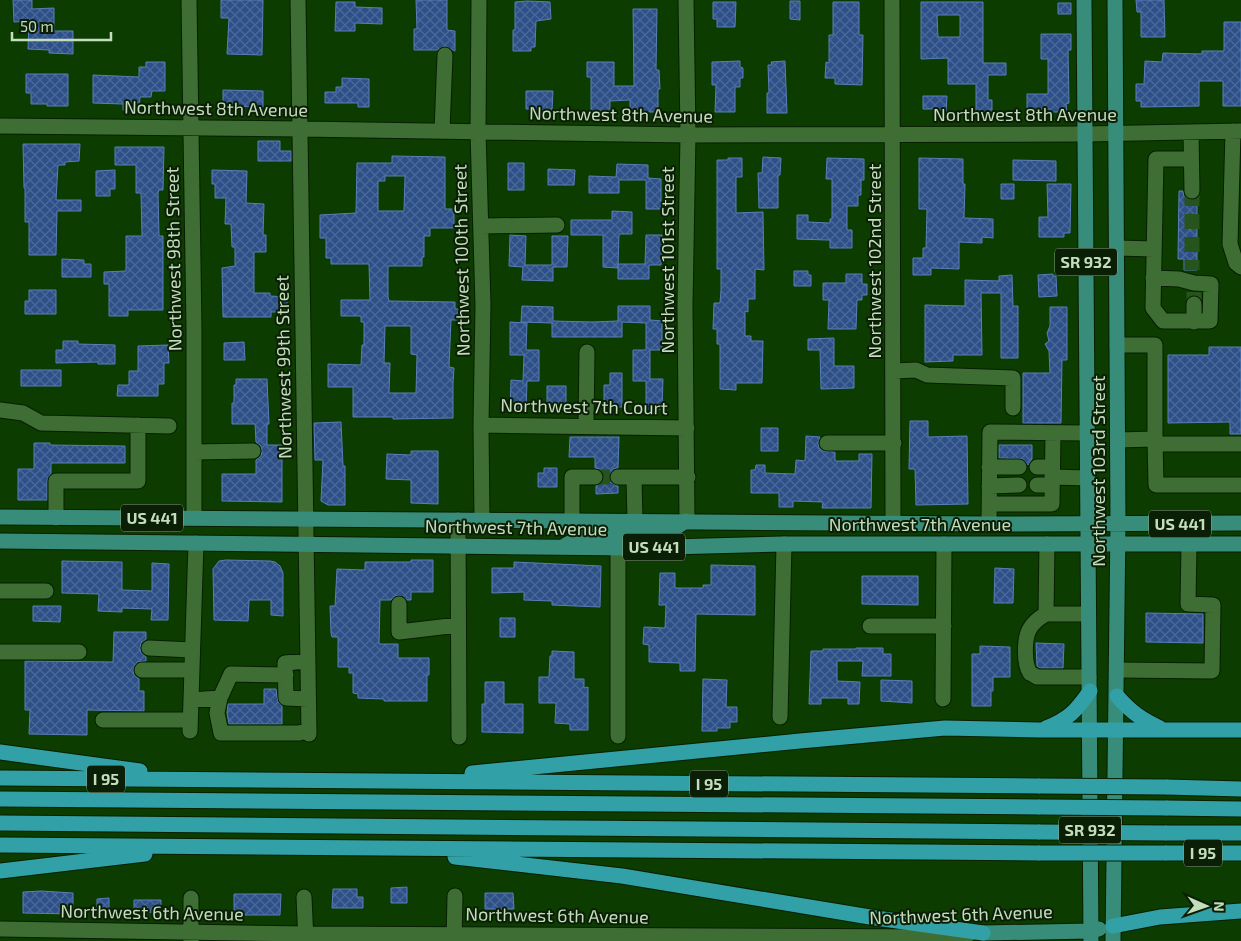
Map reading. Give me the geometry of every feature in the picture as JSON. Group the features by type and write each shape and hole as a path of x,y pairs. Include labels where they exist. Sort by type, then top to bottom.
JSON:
{"highway":[{"path":"1040,730 1064,721 1078,709 1090,684"},
{"path":"1117,696 1128,710 1139,718 1164,730"},
{"path":"378,781 523,769 945,728 1241,730"},
{"path":"0,752 211,780"},
{"name":"I 95","path":"0,778 1241,789"},
{"path":"0,799 1241,809"},
{"path":"0,823 1165,833 1241,832"},
{"name":"I 95","path":"0,845 1241,853"},
{"path":"0,871 208,847"},
{"path":"379,848 622,876 876,918 983,933"},
{"path":"1113,934 1160,917 1241,911"}],"main road":[{"name":"Northwest 103rd Street","path":"1084,0 1090,684 1090,936"},
{"name":"Northwest 103rd Street","path":"1113,934 1118,544 1115,0"},
{"name":"Northwest 7th Avenue","path":"0,517 989,524 1241,523"},
{"path":"565,546 589,533 666,534 687,521"},
{"path":"784,544 803,531 870,532 894,522"},
{"name":"Northwest 7th Avenue","path":"0,541 618,547 784,544 1241,544"},
{"name":"Northwest 6th Avenue","path":"983,933 1090,936 1113,934"}],"street":[{"name":"Northwest 98th Street","path":"189,0 194,329 194,518"},
{"name":"Northwest 99th Street","path":"220,698 217,712 221,733 309,732 298,0"},
{"name":"Northwest 100th Street","path":"479,0 478,132 483,306 482,520"},
{"name":"Northwest 101st Street","path":"686,0 688,135 685,305 687,521"},
{"name":"Northwest 102nd Street","path":"892,0 894,522"},
{"path":"442,131 444,55"},
{"name":"Northwest 8th Avenue","path":"0,126 300,128 688,135 1085,134 1237,131"},
{"path":"1237,131 1230,244 1236,263 1241,267"},
{"path":"1191,132 1192,191"},
{"path":"1153,278 1179,279 1194,287 1211,284 1210,321 1163,321 1153,308 1153,278 1156,159 1191,159"},
{"path":"481,226 557,225"},
{"path":"1117,248 1154,248"},
{"path":"1194,287 1194,322"},
{"path":"1118,345 1155,345 1156,485 1241,485"},
{"path":"586,426 587,352"},
{"path":"894,371 916,370 927,375 1013,378 1013,408"},
{"path":"0,410 23,413 41,423 169,426"},
{"path":"56,518 56,481 138,481 138,425"},
{"name":"Northwest 7th Court","path":"481,425 687,428"},
{"path":"989,524 990,432 1087,433"},
{"path":"1052,524 1053,433"},
{"path":"1118,440 1241,444"},
{"path":"827,443 894,443"},
{"path":"194,452 253,451"},
{"path":"989,467 1019,467"},
{"path":"1037,467 1052,476 1088,478"},
{"path":"634,476 635,521"},
{"path":"1037,485 1052,476"},
{"path":"572,521 572,477 596,477"},
{"path":"618,477 688,477"},
{"path":"989,486 1019,485"},
{"path":"989,504 1052,504"},
{"path":"458,520 459,736"},
{"path":"103,720 190,725 196,543"},
{"path":"780,717 784,544"},
{"path":"943,699 944,544"},
{"path":"1046,614 1047,544"},
{"path":"1117,670 1212,671 1213,605 1188,604 1190,544"},
{"path":"618,547 618,736"},
{"path":"0,592 46,591"},
{"path":"399,604 399,632 458,625"},
{"path":"1088,614 1046,614 1037,619 1029,630 1026,642 1026,659 1030,673 1037,678 1090,684"},
{"path":"870,626 944,626"},
{"path":"149,648 192,650"},
{"path":"0,652 79,652"},
{"path":"307,661 285,663 286,698 308,699"},
{"path":"142,670 192,670"},
{"path":"191,700 220,698 231,674 286,675"},
{"path":"454,896 454,937"},
{"path":"304,897 306,937"},
{"path":"191,898 191,937"},
{"name":"Northwest 6th Avenue","path":"0,930 191,937 778,939 939,939 983,933"}],"building":[{"path":"13,0 32,0 32,9 54,8 54,31 73,31 73,54 49,53 49,50 28,49 29,21 14,22"},
{"path":"221,0 263,0 262,55 227,54 229,18 221,18"},
{"path":"416,0 447,0 447,30 455,31 455,51 445,46 437,50 414,50 414,29 417,29"},
{"path":"1136,0 1164,0 1165,37 1141,37 1141,12 1137,12"},
{"path":"790,1 800,1 800,20 790,19"},
{"path":"336,2 355,2 355,7 382,8 382,24 355,23 355,31 335,31"},
{"path":"515,2 550,2 551,19 536,21 535,47 531,47 531,51 513,51"},
{"path":"713,2 736,2 735,27 717,27 717,19 713,19"},
{"path":"833,2 859,2 859,35 863,35 862,85 835,84 835,78 825,78 826,62 829,63 829,35 833,35"},
{"path":"921,2 983,2 983,63 1006,63 1006,75 988,75 988,100 992,100 992,113 976,113 976,84 948,84 948,58 921,59","holes":["937,15 960,15 960,37 938,37"]},
{"path":"1058,3 1071,3 1071,14 1058,14"},
{"path":"633,9 657,9 656,70 659,70 660,89 658,89 658,112 637,112 637,109 630,109 630,100 610,101 610,111 591,112 591,77 587,77 587,62 614,62 614,86 634,86"},
{"path":"1224,22 1241,22 1241,106 1223,106 1223,81 1199,81 1199,106 1141,107 1141,101 1136,101 1136,84 1144,84 1145,61 1162,62 1163,53 1202,54 1202,51 1224,51"},
{"path":"1041,34 1071,34 1071,50 1068,50 1069,103 1066,104 1067,112 1032,112 1032,109 1027,110 1027,94 1048,94 1048,59 1041,59"},
{"path":"740,61 740,67 743,68 743,78 740,78 740,87 735,87 735,112 715,112 716,85 712,85 712,62"},
{"path":"785,61 787,113 767,113 767,93 769,93 768,65 772,65 771,62"},
{"path":"146,62 165,62 165,91 152,91 151,97 140,97 139,111 123,110 123,104 93,103 93,75 139,77 139,67 146,67"},
{"path":"26,74 68,74 68,106 31,104 31,93 26,93"},
{"path":"342,78 369,79 369,107 358,107 358,103 325,103 325,92 336,92 336,87 342,87"},
{"path":"223,90 263,91 263,107 223,106"},
{"path":"526,91 553,91 552,110 526,109"},
{"path":"923,96 947,96 946,112 936,112 936,109 923,109"},
{"path":"258,141 280,141 280,151 291,151 291,161 258,161"},
{"path":"23,144 80,144 79,161 65,162 65,165 58,165 56,200 81,200 81,211 57,211 56,255 29,255 29,222 25,222"},
{"path":"115,147 164,147 163,190 159,190 158,193 159,236 163,236 163,310 128,310 128,316 109,316 109,284 104,284 104,272 126,271 126,236 142,236 141,193 136,193 136,165 115,165"},
{"path":"392,156 445,157 445,209 454,209 454,228 430,228 430,236 424,236 422,266 388,266 388,297 389,301 455,302 455,309 460,309 459,320 451,320 449,367 454,368 453,418 393,419 393,417 353,417 353,387 328,387 328,364 361,365 362,345 364,345 364,322 361,322 361,316 341,316 341,300 370,300 369,264 331,264 331,258 326,258 326,238 320,238 320,215 356,213 357,163 392,163","holes":["385,176 405,176 404,211 378,211 378,181 385,181","385,326 411,326 411,354 417,355 416,393 389,393 390,363 384,363"]},
{"path":"763,157 781,158 780,175 778,175 778,208 759,208 758,173 762,173"},
{"path":"728,158 742,158 742,177 736,177 736,213 763,212 764,270 755,269 755,299 748,299 748,312 745,311 745,336 751,336 751,341 763,341 762,383 736,383 736,390 720,389 720,344 717,344 717,329 713,329 714,303 720,303 721,290 721,269 717,269 717,160 728,160"},
{"path":"827,158 864,159 864,180 861,180 861,195 858,195 858,206 847,206 847,230 852,230 852,248 830,248 830,240 797,239 797,215 808,215 808,222 830,223 830,219 832,219 832,179 826,179"},
{"path":"919,158 963,159 963,184 965,184 964,218 993,219 993,238 982,237 982,243 959,242 959,269 931,268 931,275 913,275 913,258 923,258 923,248 926,248 927,209 919,209"},
{"path":"1013,160 1056,161 1056,181 1013,180"},
{"path":"508,163 524,163 524,190 508,190"},
{"path":"617,164 648,165 648,178 661,179 661,209 646,209 646,180 619,180 619,193 589,193 589,176 616,177"},
{"path":"548,169 575,170 574,185 548,185"},
{"path":"115,170 115,189 110,189 110,196 96,196 96,171"},
{"path":"212,170 247,171 246,203 264,204 263,235 266,235 266,252 254,252 254,293 270,293 270,296 287,297 287,312 271,312 271,317 223,317 222,268 235,266 235,247 232,247 231,224 225,224 226,198 215,198"},
{"path":"1001,184 1014,184 1014,199 1001,199"},
{"path":"1047,184 1071,184 1070,233 1064,233 1064,237 1039,237 1039,217 1048,217"},
{"path":"1179,191 1183,191 1184,196 1188,199 1197,199 1197,270 1184,270 1184,259 1178,259"},
{"path":"612,211 632,212 632,234 619,234 618,268 603,267 603,235 571,235 571,220 612,220"},
{"path":"510,235 526,236 525,265 552,265 552,236 568,236 567,267 553,267 553,281 522,280 523,267 509,266"},
{"path":"646,235 662,235 661,265 649,265 649,279 618,279 618,264 645,264"},
{"path":"62,259 84,260 84,264 91,264 91,277 62,277"},
{"path":"794,271 808,271 808,275 811,275 811,286 794,286"},
{"path":"846,274 862,274 862,284 867,284 867,295 862,295 862,300 857,300 856,329 828,329 829,300 823,300 823,283 846,283"},
{"path":"1053,274 1053,276 1056,276 1057,296 1039,297 1038,275"},
{"path":"1012,275 1013,306 1018,306 1018,358 1001,358 1001,293 981,293 982,355 953,355 953,361 925,362 925,305 965,306 965,280 999,281 999,276"},
{"path":"29,290 56,290 56,314 25,314 25,301 29,301"},
{"path":"522,306 553,307 553,321 592,322 618,321 618,306 650,306 650,320 662,321 662,350 650,350 650,379 663,379 662,409 646,409 646,381 633,381 633,350 646,350 646,323 622,322 622,337 552,337 552,323 521,322"},
{"path":"1050,307 1067,307 1067,360 1062,360 1061,423 1023,423 1023,373 1050,373 1049,351 1045,344 1049,341 1047,333 1050,326"},
{"path":"510,322 527,323 526,350 539,350 539,381 527,381 526,411 510,411 511,380 523,381 524,355 510,355"},
{"path":"834,338 834,366 854,366 854,388 821,389 820,350 808,350 808,339"},
{"path":"63,341 78,341 78,344 115,345 115,364 98,364 98,362 56,363 56,350 63,350"},
{"path":"244,342 245,360 224,360 224,343"},
{"path":"168,345 169,363 164,363 164,384 158,384 158,396 117,396 118,385 129,385 129,371 138,371 138,346"},
{"path":"1209,347 1241,347 1241,434 1230,434 1230,422 1168,423 1168,355 1209,355"},
{"path":"21,370 61,370 61,386 21,386"},
{"path":"610,373 622,373 622,407 604,407 604,385 610,385"},
{"path":"236,379 267,379 269,424 267,424 267,445 282,445 282,502 222,501 222,474 256,474 256,460 261,456 262,451 261,446 256,442 255,424 232,424 232,403 234,403"},
{"path":"547,386 566,386 566,407 547,407"},
{"path":"910,421 928,421 928,437 967,436 968,504 916,505 915,469 909,469"},
{"path":"341,422 343,466 345,466 345,505 328,505 321,501 323,460 315,460 314,423"},
{"path":"761,428 778,428 778,451 761,451"},
{"path":"806,436 820,437 819,448 823,451 835,452 835,461 859,461 859,454 872,454 871,508 822,508 823,502 793,501 793,507 779,507 779,493 751,493 751,470 755,470 756,465 765,465 765,473 795,474 796,460 805,461"},
{"path":"570,437 619,437 618,468 613,469 609,477 610,482 618,486 618,493 596,494 596,486 603,481 603,473 600,469 595,468 595,457 569,457"},
{"path":"34,443 125,446 125,463 51,463 51,473 47,481 47,500 18,500 18,469 34,469"},
{"path":"999,445 1032,445 1032,459 1028,465 1023,459 999,458"},
{"path":"411,451 438,451 438,504 411,503 411,480 386,479 387,454 411,455"},
{"path":"544,468 557,468 557,487 538,487 538,473 544,473"},
{"path":"411,560 433,560 433,592 411,592 411,600 407,600 399,595 391,600 380,600 379,644 398,644 398,658 429,658 427,701 384,701 384,699 358,698 358,694 353,693 353,673 349,673 349,667 338,667 338,637 332,637 331,633 330,606 335,606 337,569 365,570 365,562 411,562"},
{"path":"62,561 122,562 122,590 152,591 152,563 169,564 168,620 151,620 152,609 122,608 122,612 98,611 99,594 62,593"},
{"path":"219,561 270,561 280,566 283,573 283,616 271,615 271,600 249,600 248,621 214,620 213,569"},
{"path":"514,562 601,566 600,607 552,605 552,601 524,600 524,592 492,593 492,568 514,568"},
{"path":"711,565 755,566 755,615 696,614 695,671 680,671 680,663 649,662 649,645 643,644 644,627 665,628 666,605 659,605 660,573 675,573 675,588 703,588 703,585 711,585"},
{"path":"995,568 1014,569 1013,603 994,603"},
{"path":"862,576 918,576 918,605 862,604"},
{"path":"33,606 61,606 60,622 33,621"},
{"path":"1146,613 1203,614 1203,643 1146,642"},
{"path":"500,618 515,618 515,637 500,637"},
{"path":"114,632 146,632 146,639 141,643 140,648 141,653 146,657 146,661 137,662 133,670 134,675 139,679 139,691 144,691 144,711 87,710 87,735 29,734 30,710 25,710 25,661 113,662"},
{"path":"1036,643 1064,644 1063,668 1040,668 1037,666"},
{"path":"980,646 1010,647 1010,677 993,677 991,706 972,706 972,654 980,654"},
{"path":"883,648 883,654 891,654 891,676 862,676 863,661 837,661 837,681 860,682 859,704 848,704 848,698 821,698 821,704 809,704 811,651"},
{"path":"552,651 574,652 574,679 584,679 584,688 588,687 588,730 570,730 570,724 555,723 556,703 539,703 539,677 549,677"},
{"path":"703,679 727,680 726,707 737,707 737,722 730,722 730,728 717,728 717,731 702,731"},
{"path":"881,680 912,681 912,703 881,701"},
{"path":"485,682 504,682 504,704 523,704 523,733 482,732 482,704 485,704"},
{"path":"264,689 276,689 278,702 282,706 282,724 229,724 228,704 264,704"},
{"path":"407,887 407,903 391,903 391,888"},
{"path":"333,889 357,889 357,897 363,897 363,908 332,908"},
{"path":"23,892 73,893 73,914 23,913"},
{"path":"485,893 513,893 514,909 485,909"},
{"path":"234,894 281,894 280,915 234,915"},
{"path":"109,898 109,910 97,911 97,899"},
{"path":"134,900 161,900 161,913 134,911"}],"tunnel":[{"path":"1192,191 1192,270"},
{"path":"1194,292 1194,304"},
{"path":"595,477 618,477"}]}
